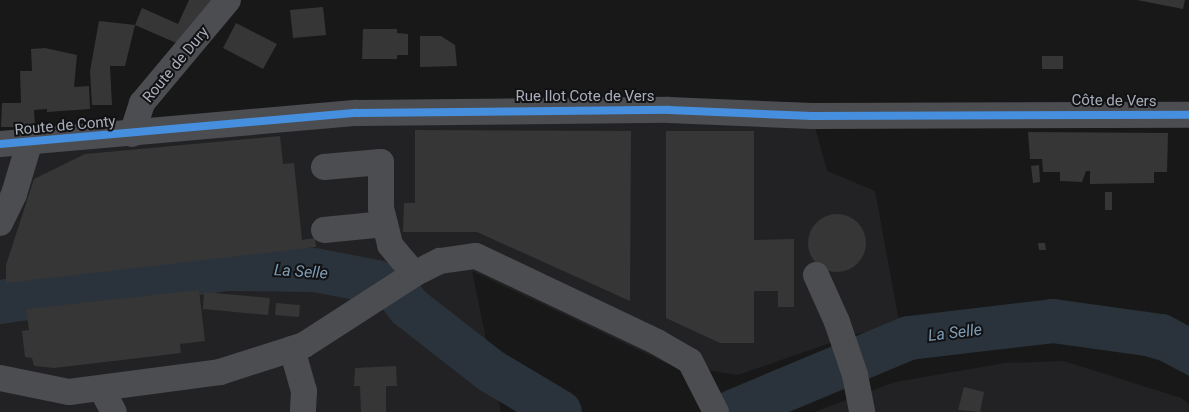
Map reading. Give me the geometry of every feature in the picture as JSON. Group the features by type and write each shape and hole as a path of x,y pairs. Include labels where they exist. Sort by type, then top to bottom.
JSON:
{"street":[{"name":"Route de Dury","path":"132,134 142,103 228,0"},
{"name":"Rue Ilot Cote de Vers","path":"132,134 357,113 670,110 812,116 1038,114"},
{"name":"Côte de Vers","path":"1038,114 1189,115"},
{"name":"Route de Conty","path":"0,144 29,144 132,134"},
{"path":"0,223 14,194 29,144"},
{"path":"324,167 381,162 381,208 390,245 410,277"},
{"path":"324,230 385,224"},
{"path":"0,378 69,392 220,372 304,345 379,299 410,277 440,261 476,256 657,342 690,360 713,403"},
{"path":"816,276 837,322 855,375 862,412"},
{"path":"292,349 304,391 303,412"},
{"path":"102,388 114,412"}],"shaded area":[{"path":"812,116 827,171 875,191 900,327 856,334 738,375 668,364 472,271 501,412 0,412 0,144 252,121"},
{"path":"1043,303 1138,312 1177,326 1189,334 1189,376 1165,362 1098,342 1041,338"},
{"path":"1064,361 1181,398 1189,404 1189,412 814,412 895,382 1005,363"}],"building":[{"path":"189,0 213,0 181,45 135,25 142,8 178,24"},
{"path":"1137,0 1185,0 1183,9"},
{"path":"323,7 326,35 293,38 290,10"},
{"path":"99,21 135,25 125,66 110,66 112,105 92,105 90,71"},
{"path":"236,23 277,44 263,69 223,48"},
{"path":"363,29 397,29 397,33 408,34 408,55 397,55 397,59 362,59"},
{"path":"420,36 441,36 455,45 457,66 420,67"},
{"path":"45,48 77,55 74,87 89,86 90,109 47,112 47,109 34,110 35,127 1,127 2,103 21,103 20,71 32,71 31,49"},
{"path":"1042,56 1063,56 1063,69 1042,69"},
{"path":"415,130 631,131 630,301 477,232 403,232 404,203 415,203"},
{"path":"666,131 754,131 754,240 794,239 794,307 778,307 778,291 754,291 754,343 720,343 666,318"},
{"path":"1028,132 1168,133 1167,172 1154,172 1154,183 1090,184 1090,171 1086,171 1082,182 1060,181 1060,172 1043,172 1042,159 1030,159"},
{"path":"280,136 283,164 294,163 302,240 315,238 316,247 6,283 6,265 34,179 85,154"},
{"path":"1039,165 1040,182 1033,183 1031,166"},
{"path":"1105,192 1112,192 1112,210 1105,210"},
{"path":"837,214 848,216 861,227 866,243 864,254 853,267 837,272 826,270 813,259 808,243 810,232 821,219"},
{"path":"1038,243 1045,243 1046,250 1039,250"},
{"path":"199,290 205,341 180,344 181,353 54,368 34,366 32,358 25,357 22,331 29,330 26,309"},
{"path":"204,292 270,298 268,315 203,309"},
{"path":"276,303 300,305 299,317 275,315"},
{"path":"396,366 397,386 386,386 386,412 361,412 360,386 354,386 355,368"},
{"path":"964,387 984,392 980,412 958,410"}],"waterway":[{"name":"La Selle","path":"0,302 227,269 314,270 377,282 396,290 409,307 491,371 560,412"},
{"name":"La Selle","path":"732,412 909,338 1053,321 1161,336 1189,351"}],"cycle path":[{"path":"0,144 357,113 669,110 812,116 1189,115"}]}
